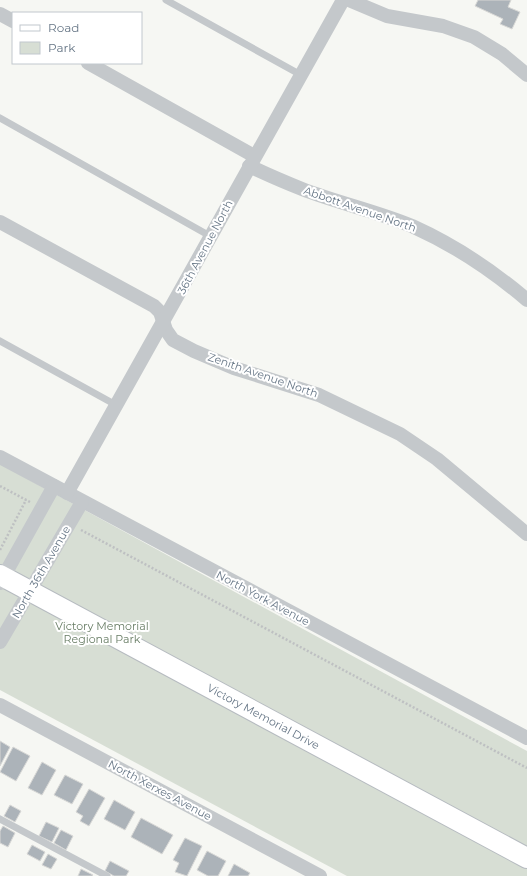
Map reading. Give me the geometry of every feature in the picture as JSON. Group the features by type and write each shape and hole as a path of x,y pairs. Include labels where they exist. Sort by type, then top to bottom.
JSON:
{"street":[{"name":"36th Avenue North","path":"67,494 343,0"},
{"path":"349,0 387,16 443,26 474,37 502,54 527,75"},
{"path":"0,14 12,20"},
{"name":"Abbott Avenue North","path":"90,64 252,161 302,189 370,211 437,238 486,268 527,300"},
{"name":"Zenith Avenue North","path":"0,222 154,306 160,312 166,330 173,340 194,351 234,368 319,395 400,434 437,459 527,534"},
{"name":"North York Avenue","path":"0,457 527,738"},
{"path":"1,579 54,486"},
{"name":"North 36th Avenue","path":"0,642 82,502"},
{"name":"Victory Memorial Drive","path":"1,579 29,591 527,858"},
{"name":"North Xerxes Avenue","path":"0,705 320,876"}],"lane":[{"path":"166,0 300,75"},
{"path":"0,118 210,236"},
{"path":"0,341 116,405"},
{"path":"0,819 107,876"}],"path":[{"path":"0,486 26,500 0,550"},
{"path":"86,532 527,768"}],"green space":[{"name":"Victory Memorial Regional Park","path":"0,464 527,751 527,876 347,876 0,690"}],"building":[{"path":"478,0 511,0 508,7 520,12 512,29 500,24 503,19 475,6"},
{"path":"0,741 10,747 0,766"},
{"path":"13,747 30,756 16,781 0,772"},
{"path":"42,762 56,770 42,795 28,788"},
{"path":"65,775 83,784 72,804 54,795"},
{"path":"89,789 105,798 89,826 80,821 83,816 76,812"},
{"path":"114,800 135,812 125,830 104,819"},
{"path":"10,805 21,811 15,822 4,816"},
{"path":"141,818 173,835 162,854 131,837"},
{"path":"46,822 59,828 52,842 39,836"},
{"path":"3,826 15,833 8,847 0,843 0,831"},
{"path":"61,830 73,836 66,850 54,843"},
{"path":"185,838 202,846 187,876 175,872 179,863 173,860"},
{"path":"32,845 45,852 40,861 27,854"},
{"path":"207,851 226,861 218,876 208,876 197,870"},
{"path":"48,854 57,859 51,869 42,865"},
{"path":"110,861 129,871 126,876 114,876 105,871"},
{"path":"234,864 250,873 248,876 228,876"},
{"path":"81,869 93,875 78,876"}]}
